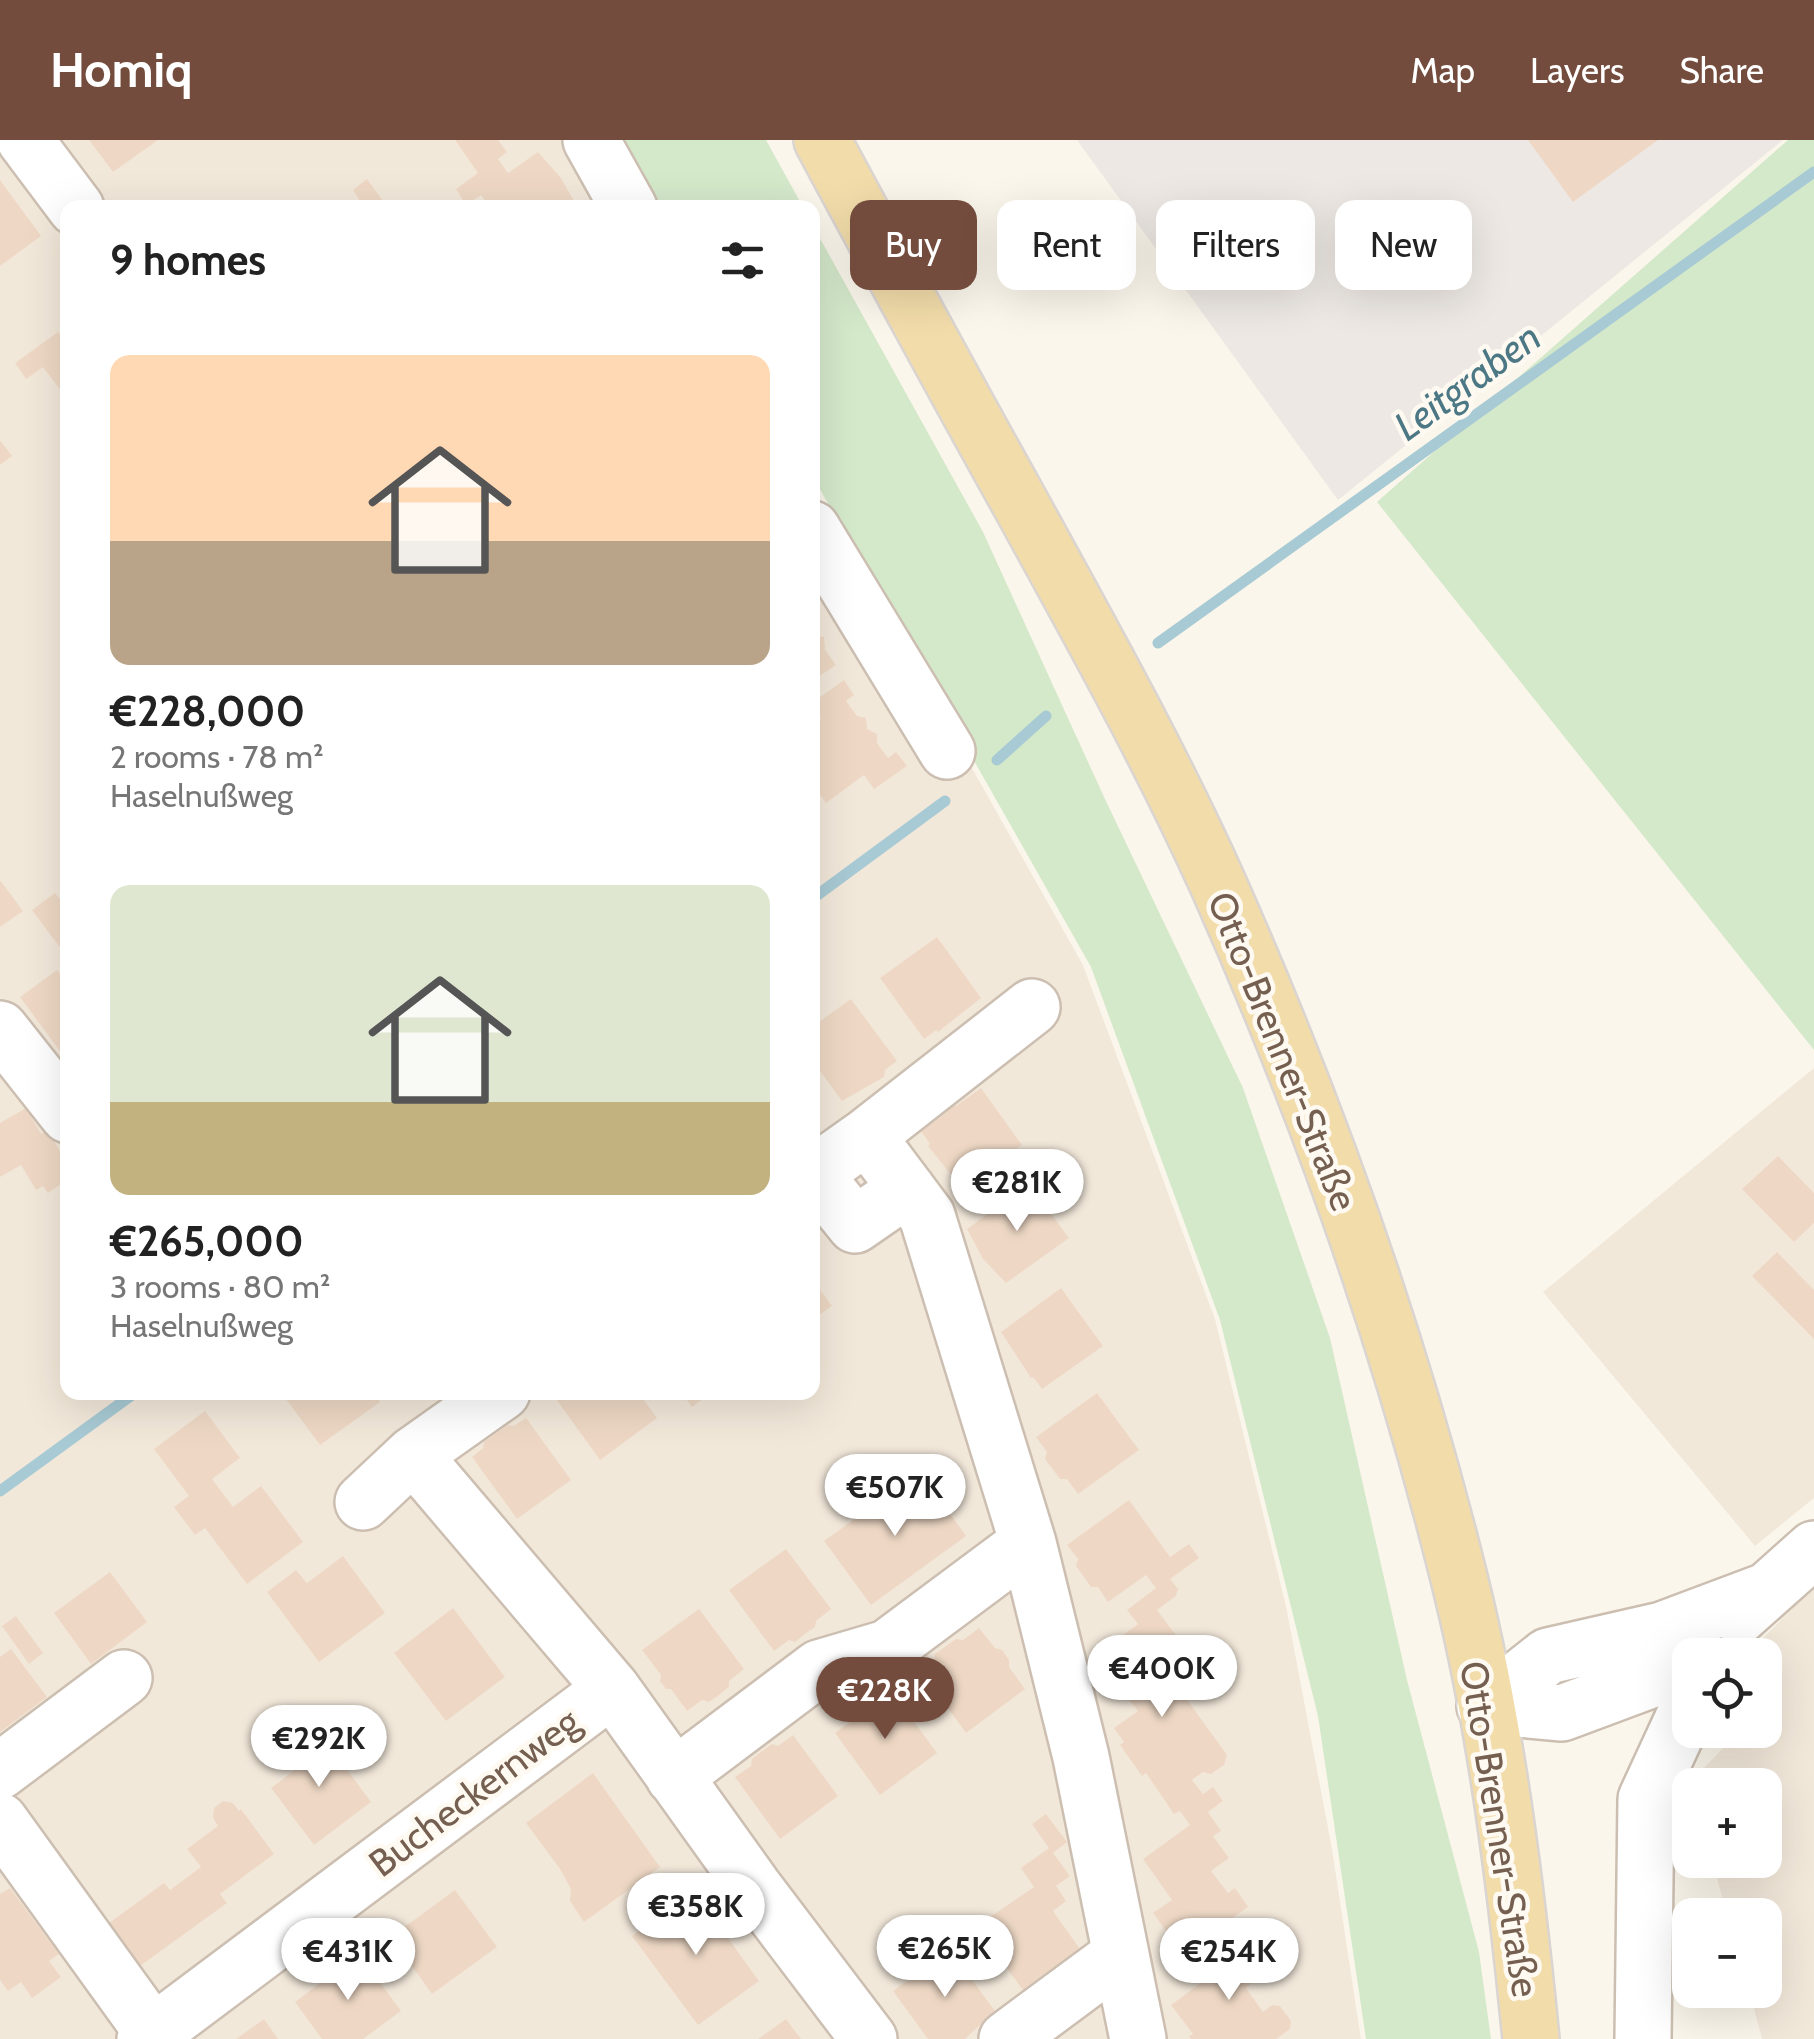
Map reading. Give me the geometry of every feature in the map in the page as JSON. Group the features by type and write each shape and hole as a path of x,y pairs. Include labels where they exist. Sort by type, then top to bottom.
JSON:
{"main road":[{"name":"Otto-Brenner-Straße","path":"822,140 1122,688 1216,881 1292,1058 1387,1322 1460,1584 1518,1909 1531,2039"}],"street":[{"path":"25,140 70,200"},
{"path":"591,140 625,200"},
{"path":"820,542 947,751"},
{"path":"820,1170 1032,1007"},
{"path":"0,1029 60,1104"},
{"path":"867,1136 927,1216 1028,1543 1081,1757 1138,2039"},
{"path":"820,1184 855,1226 907,1189"},
{"path":"363,1502 412,1455 491,1400"},
{"name":"Bucheckernweg","path":"412,1455 612,1689 869,2039"},
{"path":"674,1777 820,1668 888,1648 1028,1543"},
{"path":"1703,1638 1814,1549"},
{"path":"1484,1706 1562,1712 1672,1659"},
{"path":"0,1771 124,1678"},
{"name":"Bucheckernweg","path":"149,2036 612,1689"},
{"path":"1642,2039 1646,1799 1672,1743"},
{"path":"0,1821 149,2036"},
{"path":"1007,2039 1119,1956"}],"shaded area":[{"path":"0,140 615,140 650,200 60,200 60,1400 820,1400 820,498 1083,965 1215,1319 1286,1606 1332,1849 1361,2039 0,2039"},
{"path":"1077,140 1783,140 1338,500 1186,290 1315,290 1315,200 1156,200 1156,249 1136,221 1136,200 1120,200"},
{"path":"1814,1068 1814,1498 1755,1546 1543,1292"},
{"path":"1814,1587 1814,2039 1762,2039 1754,2008 1782,2008 1782,1898 1722,1898 1717,1878 1782,1878 1782,1768 1704,1768 1723,1748 1782,1748 1782,1638 1763,1638"}],"green space":[{"path":"619,140 766,140 799,200 654,200"},
{"path":"1788,140 1814,140 1814,1050 1377,502"},
{"path":"820,238 983,532 1243,1088 1330,1338 1407,1680 1479,1952 1491,2039 1366,2039 1318,1716 1220,1320 1091,967 820,489"}],"building":[{"path":"89,140 158,140 113,172"},
{"path":"455,140 498,140 507,152 498,159 508,173 538,152 561,178 573,200 484,200 481,195 463,200 456,189 478,173"},
{"path":"1528,140 1658,140 1573,202"},
{"path":"367,179 382,200 359,200 353,190"},
{"path":"0,180 41,236 0,266"},
{"path":"58,332 60,335 60,389 43,367 26,379 15,363"},
{"path":"0,440 12,456 0,465"},
{"path":"820,637 824,637 825,650 836,665 820,676"},
{"path":"844,680 854,695 846,701 857,716 866,718 867,729 877,734 877,743 888,758 896,752 907,766 874,789 864,775 826,803 820,795 820,697"},
{"path":"0,880 23,911 0,927"},
{"path":"55,893 60,899 60,947 32,910"},
{"path":"937,937 981,998 924,1039 880,978"},
{"path":"57,970 60,974 60,1051 20,997"},
{"path":"851,999 897,1061 885,1070 884,1077 842,1101 820,1071 820,1021"},
{"path":"981,1088 1022,1145 962,1188 928,1146 921,1131 946,1113 945,1108 952,1103 956,1106"},
{"path":"26,1108 41,1134 48,1130 60,1152 60,1185 48,1193 43,1186 36,1190 21,1165 0,1177 0,1123"},
{"path":"1778,1156 1814,1193 1814,1223 1794,1242 1742,1189"},
{"path":"1029,1184 1069,1238 1006,1283 983,1259 967,1229"},
{"path":"1777,1252 1814,1290 1814,1339 1752,1276"},
{"path":"1061,1288 1103,1346 1042,1389 1001,1332"},
{"path":"820,1290 832,1306 820,1314"},
{"path":"1097,1393 1139,1450 1078,1494 1045,1459 1047,1452 1036,1437"},
{"path":"287,1400 379,1400 380,1402 320,1445"},
{"path":"557,1400 644,1400 657,1418 600,1460"},
{"path":"205,1411 240,1458 212,1479 233,1507 261,1486 303,1542 247,1584 205,1528 195,1535 174,1507 189,1496 154,1449"},
{"path":"526,1418 571,1480 517,1519 472,1457 484,1442"},
{"path":"920,1472 966,1536 871,1605 824,1541"},
{"path":"1129,1500 1170,1557 1189,1544 1199,1558 1170,1579 1178,1589 1176,1596 1157,1610 1199,1666 1175,1683 1227,1755 1224,1765 1192,1780 1203,1794 1213,1787 1223,1801 1208,1812 1221,1831 1213,1836 1229,1858 1211,1871 1228,1893 1235,1888 1248,1907 1182,1953 1153,1913 1172,1900 1143,1859 1190,1825 1180,1811 1174,1814 1146,1773 1142,1776 1120,1745 1124,1742 1114,1728 1138,1711 1126,1696 1119,1695 1096,1655 1138,1624 1127,1610 1156,1588 1146,1575 1108,1602 1098,1587 1091,1587 1067,1545"},
{"path":"786,1549 831,1609 795,1642 789,1640 774,1651 729,1590"},
{"path":"343,1556 385,1613 319,1662 267,1592 296,1570 307,1583"},
{"path":"110,1572 147,1622 91,1664 54,1613"},
{"path":"453,1608 505,1677 446,1721 394,1653"},
{"path":"699,1609 744,1669 719,1695 709,1702 702,1700 687,1711 660,1681 661,1675 642,1650"},
{"path":"16,1616 43,1653 29,1664 2,1626"},
{"path":"979,1628 995,1648 1002,1650 1025,1689 966,1733 921,1671 934,1661 935,1654"},
{"path":"11,1649 47,1697 0,1732 0,1657"},
{"path":"892,1692 937,1753 880,1795 835,1733 870,1701 877,1703"},
{"path":"793,1735 838,1796 780,1839 735,1777 751,1766 752,1759 762,1751"},
{"path":"311,1738 329,1745 371,1802 314,1845 271,1788 295,1770 284,1756"},
{"path":"593,1773 660,1867 584,1922 570,1901 571,1889 560,1869 526,1823"},
{"path":"223,1801 241,1809 274,1854 220,1894 227,1903 140,1966 109,1923 164,1883 170,1890 201,1867 187,1849 218,1826 213,1818 214,1808"},
{"path":"1046,1814 1067,1842 1053,1853 1070,1876 1056,1886 1066,1901 1053,1911 1080,1949 1065,1959 1064,1967 1023,1990 998,1956 984,1966 962,1936 1034,1887 1021,1868 1049,1848 1032,1824"},
{"path":"10,1888 59,1954 49,1961 61,1977 32,1998 21,1982 8,1991 0,1980 0,1894"},
{"path":"455,1890 497,1947 432,1994 391,1937"},
{"path":"694,1891 759,1981 698,2025 632,1936"},
{"path":"1227,1943 1238,1957 1246,1958 1256,1973 1255,1981 1246,1988 1263,2012 1272,2005 1280,2006 1291,2021 1290,2029 1276,2039 1191,2039 1193,2034 1171,2005 1209,1977 1199,1963"},
{"path":"950,1950 995,2011 965,2039 928,2039 893,1991"},
{"path":"359,1954 401,2011 363,2039 322,2039 295,2002"},
{"path":"264,2019 278,2039 236,2039"},
{"path":"786,2019 801,2039 758,2039"}],"waterway":[{"name":"Leitgraben","path":"1158,643 1814,172"},
{"name":"Leitgraben","path":"997,760 1046,716"},
{"name":"Leitgraben","path":"820,893 945,801"},
{"name":"Leitgraben","path":"0,1491 125,1400"}]}
